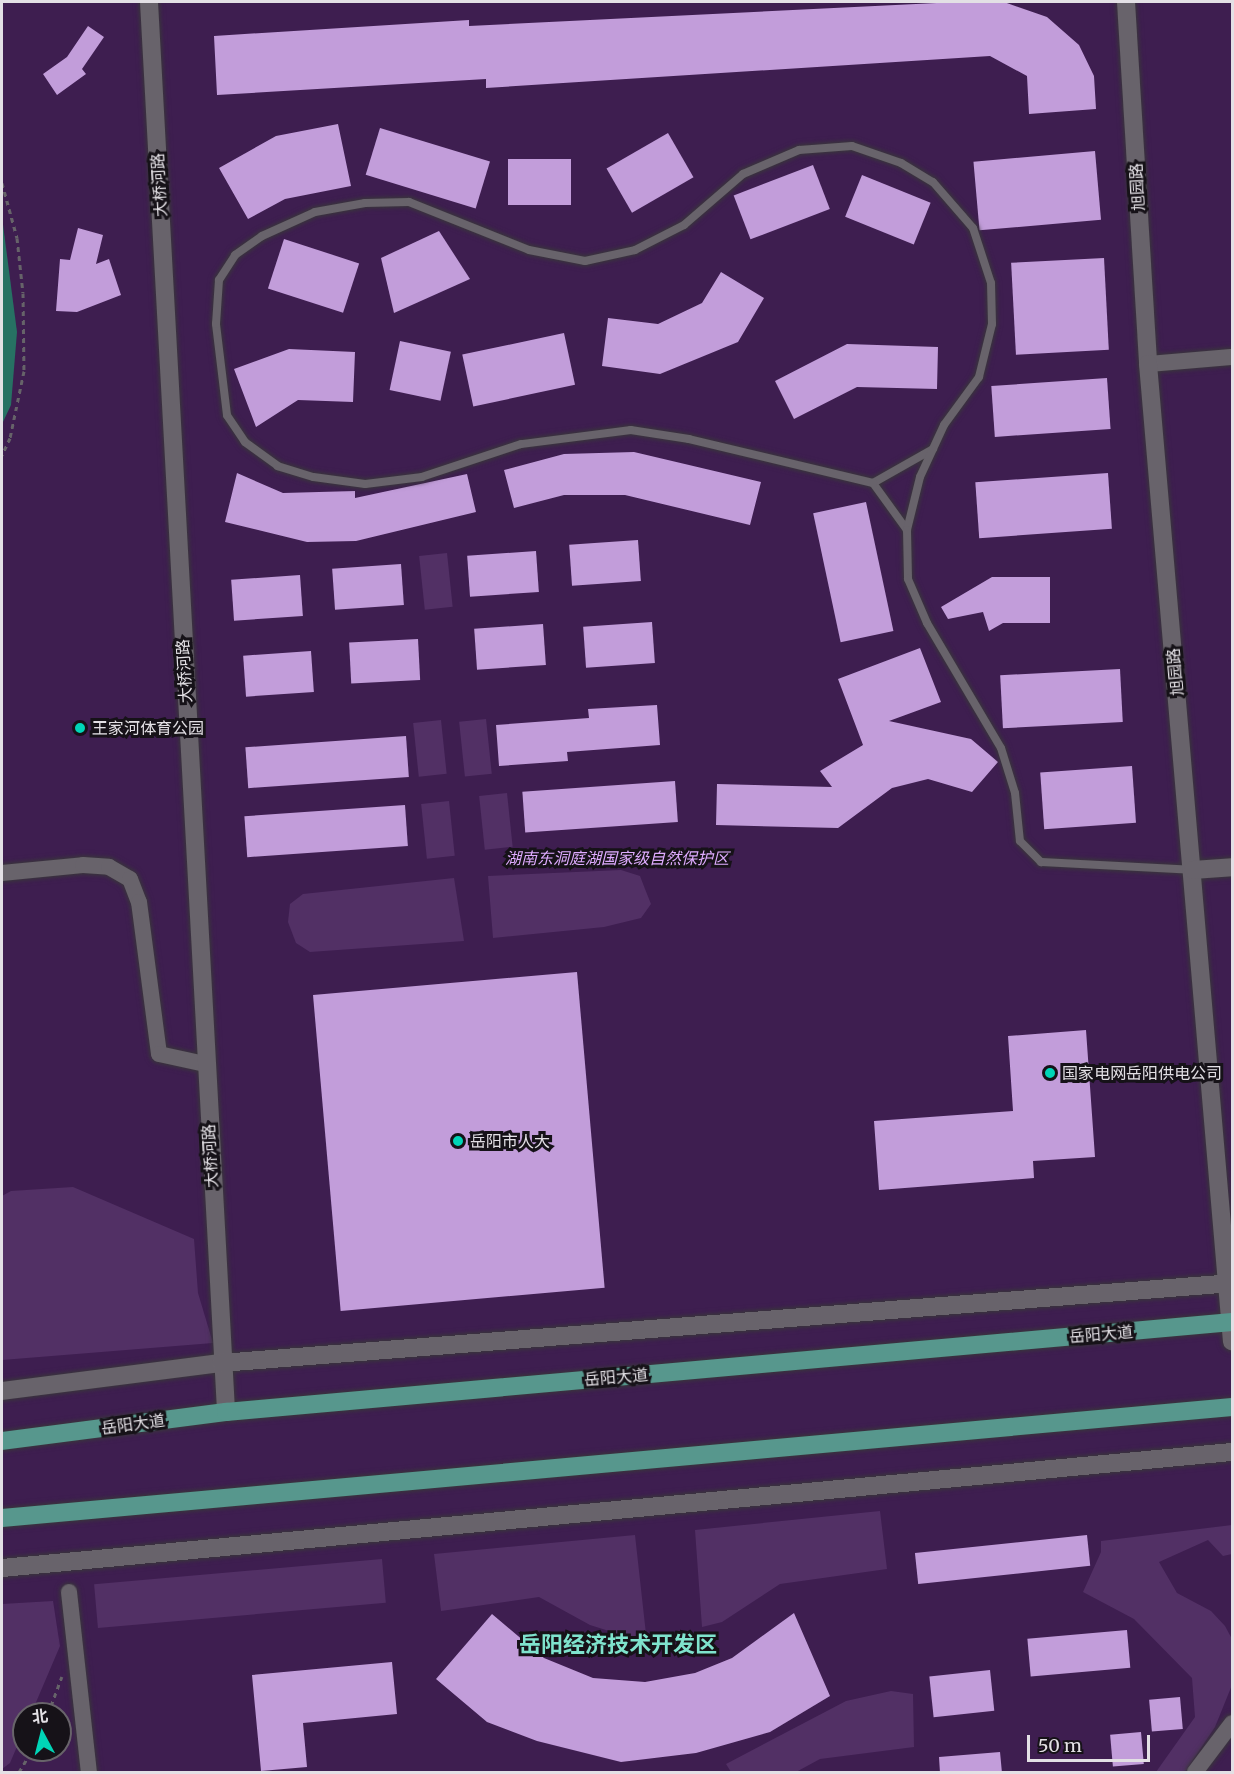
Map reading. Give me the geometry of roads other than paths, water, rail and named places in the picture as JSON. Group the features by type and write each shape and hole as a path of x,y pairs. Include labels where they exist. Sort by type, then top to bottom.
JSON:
{"main road":[{"name":"岳阳大道","path":"2,1441 226,1412 1231,1322"},
{"path":"2,1518 1233,1407"}],"street":[{"name":"大桥河路","path":"149,2 221,1363 226,1412"},
{"name":"旭园路","path":"1126,2 1148,364 1233,1341"},
{"path":"1148,364 1233,357"},
{"path":"2,873 83,865 109,867 130,879 139,902 159,1054 205,1064"},
{"path":"1193,870 1233,867"},
{"path":"2,1391 221,1363 1229,1283"},
{"path":"2,1568 1233,1452"},
{"path":"69,1592 89,1773"},
{"path":"1195,1773 1233,1723"}],"lane":[{"path":"907,530 873,483 689,439 631,430 521,444 422,477 365,484 313,477 278,466 245,442 228,415 216,324 219,280 235,255 262,236 315,212 366,203 409,202 529,250 585,261 635,250 684,225 743,174 799,150 852,146 901,163 933,182 974,228 991,283 992,324 979,377 933,448 920,477 907,530 908,579 927,623 1001,748 1014,793 1020,841 1041,862 1193,870"},
{"path":"873,483 933,448"}],"place":[{"name":"王家河体育公园","path":"80,728"},
{"name":"国家电网岳阳供电公司","path":"1050,1073"},
{"name":"岳阳市人大","path":"458,1141"}],"district":[{"name":"岳阳经济技术开发区","path":"618,1645"}],"park label":[{"name":"湖南东洞庭湖国家级自然保护区","path":"617,858"}]}
